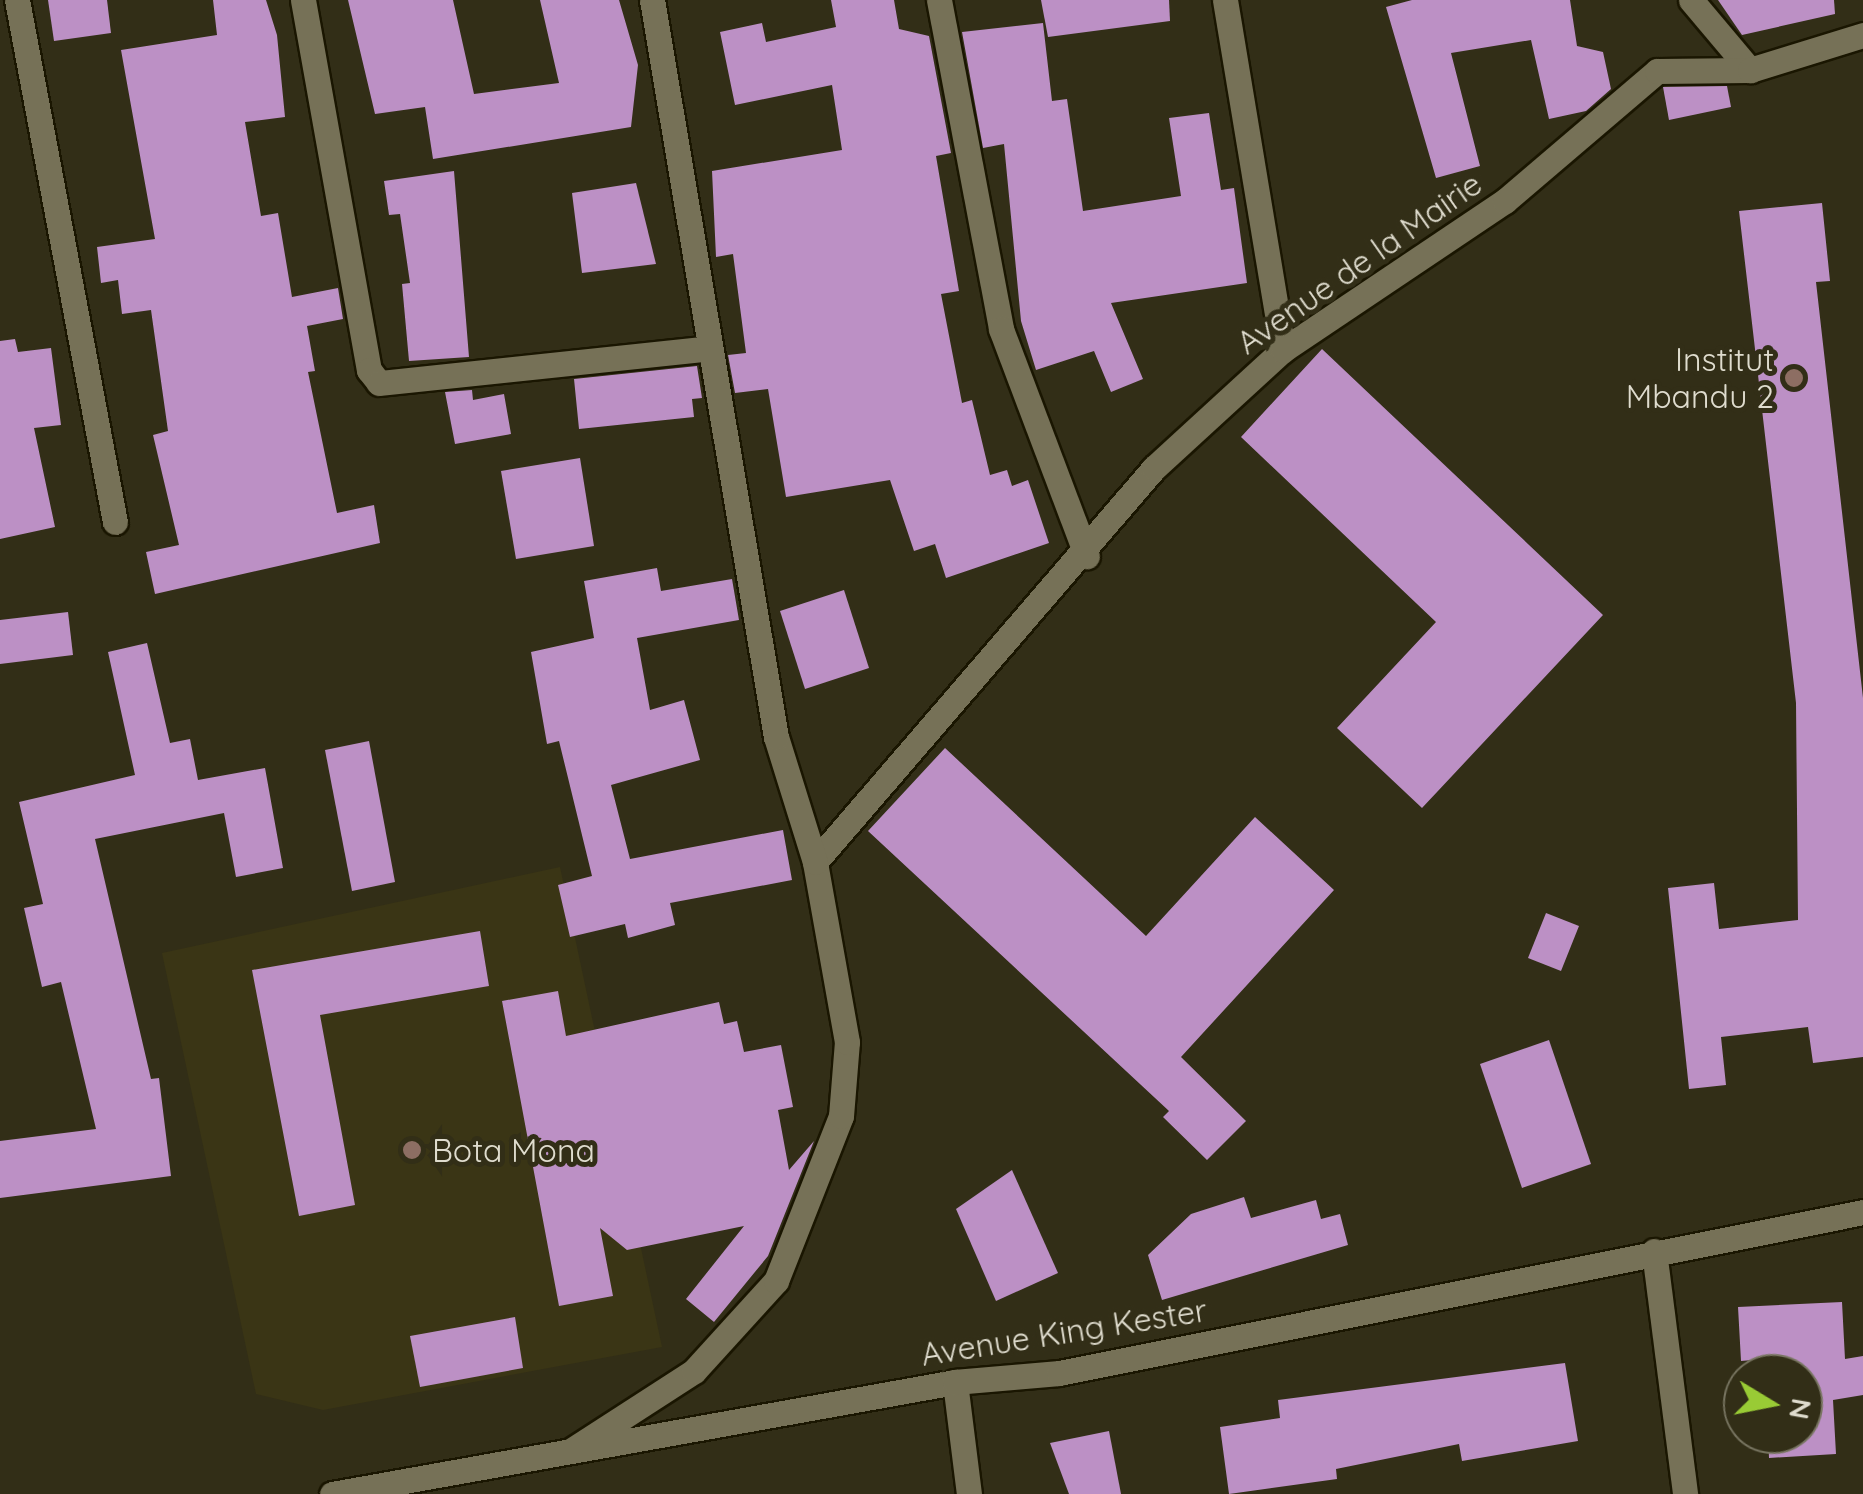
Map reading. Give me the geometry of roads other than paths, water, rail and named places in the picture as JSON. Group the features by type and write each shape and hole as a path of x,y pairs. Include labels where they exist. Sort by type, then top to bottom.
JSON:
{"street":[{"path":"18,0 115,522"},
{"path":"303,0 369,370 380,384 704,349"},
{"path":"572,1450 694,1372 776,1281 805,1220 841,1116 846,1042 815,862 776,737 704,349 652,0"},
{"path":"940,0 1001,329 1086,556"},
{"path":"1225,0 1283,350"},
{"path":"1692,0 1750,70"},
{"name":"Avenue de la Mairie","path":"815,862 1086,556 1154,468 1283,350 1474,224 1658,72 1750,70 1863,34"},
{"name":"Avenue King Kester","path":"332,1494 955,1382 1059,1373 1863,1212"},
{"path":"1654,1251 1685,1494"},
{"path":"955,1382 969,1494"}],"place":[{"name":"Institut Mbandu 2","path":"1794,378"},
{"name":"Bota Mona","path":"412,1150"}]}
